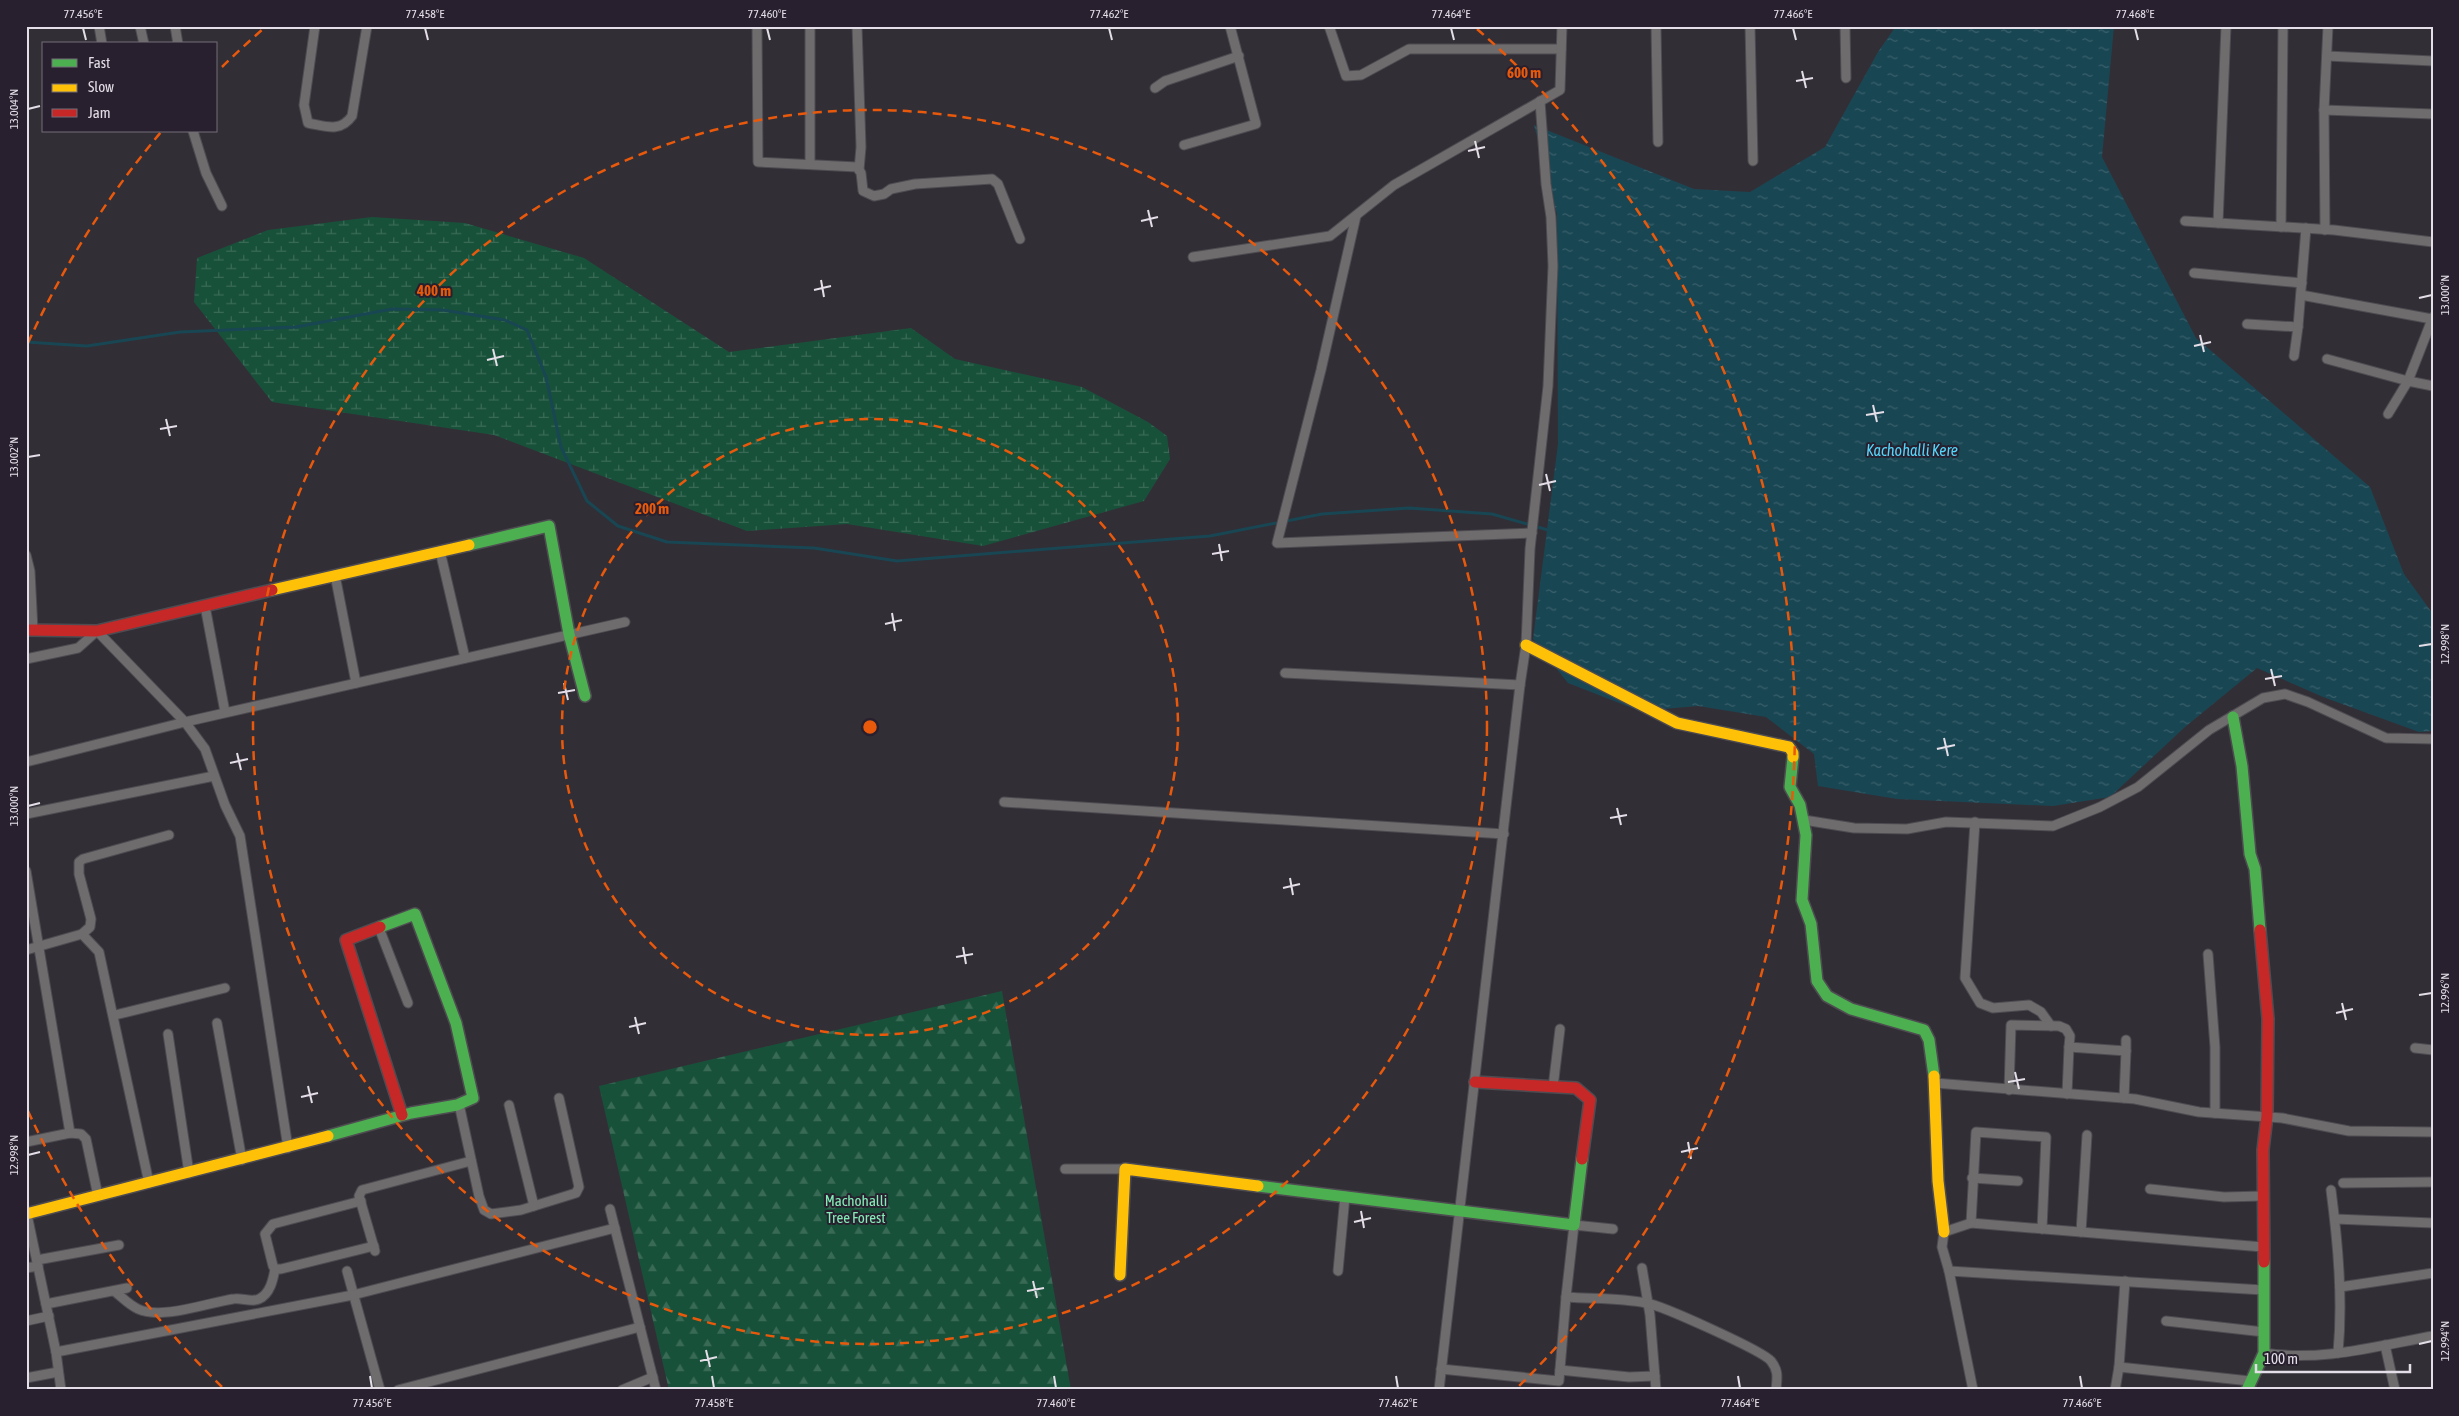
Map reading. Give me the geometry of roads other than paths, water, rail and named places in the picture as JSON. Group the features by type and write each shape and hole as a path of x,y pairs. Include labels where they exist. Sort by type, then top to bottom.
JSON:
{"street":[{"path":"99,26 102,42"},
{"path":"140,26 144,42"},
{"path":"175,26 178,42"},
{"path":"315,26 304,105 305,116 308,123 335,128 346,125 352,116 367,26"},
{"path":"758,26 758,162 857,167 859,170"},
{"path":"810,26 810,164"},
{"path":"858,26 861,147 859,170 863,192 874,196 884,194 891,189 915,184 986,178 998,184 1020,239"},
{"path":"1184,146 1256,124 1230,26"},
{"path":"1329,26 1346,76 1361,75 1410,49 1561,49"},
{"path":"1193,258 1330,236 1394,185 1560,90 1562,26"},
{"path":"1656,26 1658,142"},
{"path":"1750,26 1753,161"},
{"path":"1845,26 1846,78"},
{"path":"2218,223 2226,26"},
{"path":"2281,227 2283,26"},
{"path":"2325,230 2324,110 2328,26"},
{"path":"1154,88 1165,81 1238,56"},
{"path":"2327,56 2433,61"},
{"path":"1439,1390 1526,645 1532,533 1548,386 1553,266 1551,217 1546,184 1540,101"},
{"path":"2324,110 2433,114"},
{"path":"193,132 206,172 222,206"},
{"path":"1356,216 1321,370 1277,543 1532,533"},
{"path":"2185,221 2306,228 2433,242"},
{"path":"2294,356 2306,228"},
{"path":"2194,273 2302,282"},
{"path":"2301,295 2432,318 2430,336 2408,381 2388,414"},
{"path":"2247,324 2298,327"},
{"path":"2327,359 2433,386"},
{"path":"26,555 30,571 30,630 97,631 549,526 569,634 585,696"},
{"path":"440,551 465,658"},
{"path":"335,576 356,683"},
{"path":"205,606 225,712"},
{"path":"26,762 225,712 625,622"},
{"path":"26,659 78,648 97,631"},
{"path":"97,631 185,722 205,749 225,805 240,836 288,1148"},
{"path":"1526,645 1677,723 1788,747 1793,753 1790,787 1800,805 1804,820 1806,835 1802,900 1811,924 1815,947 1817,981 1827,996 1851,1009 1924,1030 1929,1037 1934,1083 1938,1176 1944,1232 1942,1247 1949,1271 1972,1390"},
{"path":"1285,673 1520,685"},
{"path":"1804,820 1854,828 1907,829 1946,822 2053,826 2138,787 2209,730 2263,698 2285,694 2308,702 2386,738 2433,739"},
{"path":"2119,1367 2248,1386 2264,1353 2263,1150 2267,1116 2268,1019 2255,869 2250,854 2242,766 2233,717"},
{"path":"26,814 214,776"},
{"path":"1004,802 1504,834"},
{"path":"1975,822 1965,978 1980,1003 1993,1008 2029,1005 2040,1012 2051,1026"},
{"path":"26,950 82,934 90,927 90,919 78,874 78,862 83,858 169,835"},
{"path":"26,871 70,1133"},
{"path":"61,1390 56,1352 27,1212 242,1160 402,1115 460,1104 473,1098 456,1023 416,914 346,940 402,1115"},
{"path":"379,928 408,1003"},
{"path":"82,934 99,952 115,1015 149,1183"},
{"path":"2208,954 2215,1048 2215,1113"},
{"path":"115,1015 225,988"},
{"path":"217,1023 242,1160"},
{"path":"2009,1090 2011,1025 2051,1026 2066,1029 2070,1036 2067,1094"},
{"path":"1554,1087 1560,1029"},
{"path":"168,1034 189,1173"},
{"path":"2124,1098 2126,1040"},
{"path":"2070,1047 2126,1050"},
{"path":"2415,1048 2433,1050"},
{"path":"1442,1369 1559,1381 1566,1297 1590,1100 1576,1088 1475,1082"},
{"path":"1934,1083 2124,1098 2215,1113 2267,1116 2349,1131 2433,1132"},
{"path":"460,1104 471,1161 484,1210 491,1214 534,1206 576,1193 579,1187 559,1098"},
{"path":"509,1104 534,1206"},
{"path":"1971,1223 1976,1132 2046,1137 2042,1229"},
{"path":"26,1142 70,1133 81,1134 86,1139 98,1196"},
{"path":"2081,1232 2088,1134"},
{"path":"275,1269 374,1249 359,1196 365,1188 471,1161"},
{"path":"1065,1169 1125,1169 1613,1229"},
{"path":"1120,1275 1125,1169"},
{"path":"1972,1178 2018,1181"},
{"path":"2343,1182 2433,1182"},
{"path":"2150,1189 2224,1197 2263,1196"},
{"path":"2331,1190 2340,1287 2341,1321 2338,1353"},
{"path":"1338,1270 1345,1196"},
{"path":"114,1291 133,1306 151,1312 181,1309 235,1298 259,1299 266,1293 275,1269 266,1234 273,1224 361,1201"},
{"path":"610,1209 656,1390"},
{"path":"2335,1219 2433,1223"},
{"path":"1944,1232 1971,1223 2263,1247"},
{"path":"56,1352 353,1295 615,1228"},
{"path":"26,1268 38,1263 119,1245"},
{"path":"1642,1268 1648,1303 1656,1390"},
{"path":"1949,1271 2263,1290"},
{"path":"347,1272 380,1390"},
{"path":"2340,1287 2433,1272"},
{"path":"2115,1390 2119,1367 2124,1281"},
{"path":"46,1304 128,1288"},
{"path":"1566,1297 1648,1303 1753,1349 1770,1359 1777,1370 1776,1390"},
{"path":"26,1321 49,1316"},
{"path":"2166,1321 2264,1332"},
{"path":"398,1390 640,1327"},
{"path":"2264,1353 2289,1357 2338,1353 2433,1336"},
{"path":"2384,1345 2395,1390"},
{"path":"1560,1370 1630,1377 1655,1376"},
{"path":"26,1378 58,1372"},
{"path":"622,1390 653,1377"}],"water":[{"name":"Kachohalli Kere","path":"1896,26 2114,26 2102,157 2196,338 2370,487 2404,574 2433,614 2433,731 2419,732 2323,697 2257,668 2185,727 2110,797 2053,806 1897,799 1818,786 1814,754 1766,717 1698,706 1640,711 1568,683 1533,639 1558,444 1557,215 1534,125 1694,189 1750,192 1825,147 1878,52"}],"waterway":[{"path":"26,342 87,346 180,332 296,327 392,309 443,310 505,320 527,330 546,377 561,447 587,501 618,526 667,542 814,548 897,561 1210,536 1322,514 1409,508 1492,514 1548,530"}],"park label":[{"name":"Machohalli Tree Forest","path":"856,1210"}]}
